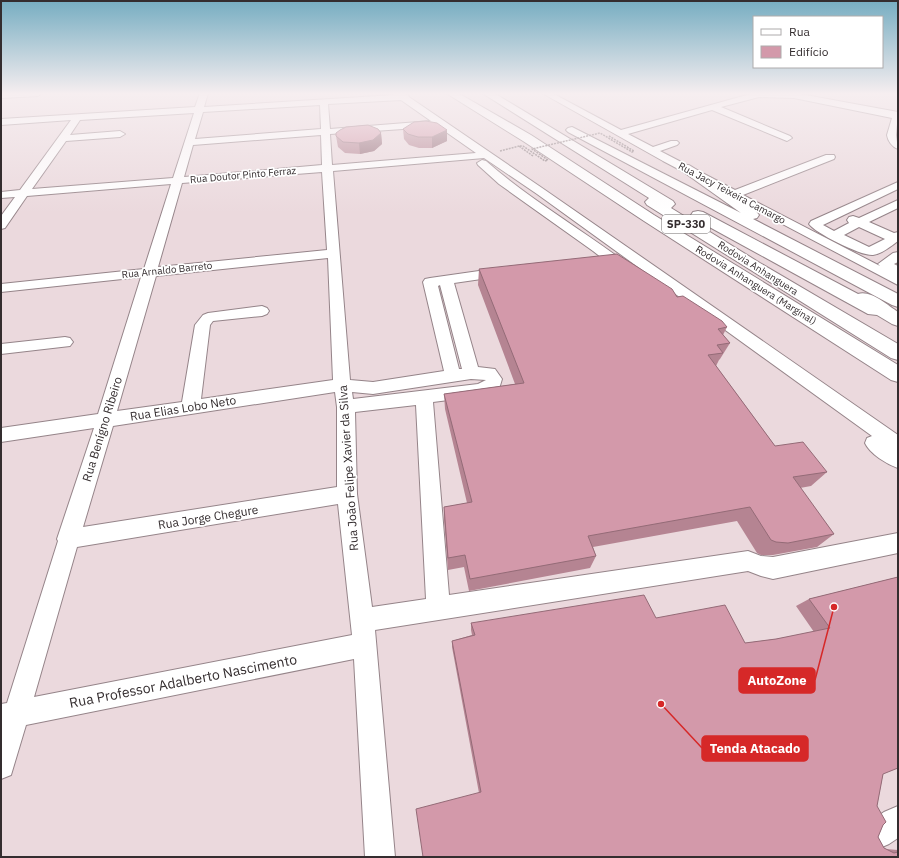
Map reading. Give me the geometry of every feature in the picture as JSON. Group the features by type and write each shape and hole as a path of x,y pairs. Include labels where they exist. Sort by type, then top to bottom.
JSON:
{"highway":[{"name":"Rodovia Anhanguera (Marginal)","path":"518,133 649,218 898,375"},
{"name":"Rodovia Anhanguera","path":"543,133 754,266 898,353"},
{"name":"Rodovia Anhanguera","path":"551,133 618,175 898,340"},
{"path":"573,133 593,146 816,270 898,320"},
{"path":"579,133 898,301"},
{"path":"684,168 738,202 768,230 791,244"},
{"path":"618,175 701,217 898,323"}],"street":[{"path":"1,225 66,133"},
{"name":"Rua Benígno Ribeiro","path":"1,765 8,716 68,539 191,133"},
{"path":"189,142 310,133"},
{"name":"Rua João Felipe Xavier da Silva","path":"324,133 334,253 342,385 346,407 347,494 363,632 380,857"},
{"path":"454,133 481,155 541,192 898,445"},
{"path":"775,133 787,138"},
{"path":"891,133 892,140 898,146"},
{"path":"63,138 120,134"},
{"name":"Rua Jacy Teixeira Camargo","path":"614,134 652,151 735,194 862,255 881,267 898,281"},
{"path":"652,151 674,144"},
{"path":"481,155 481,162 503,182 598,248 616,264 734,343 898,460"},
{"name":"Rua Doutor Pinto Ferraz","path":"1,195 481,155"},
{"path":"735,194 830,158"},
{"path":"896,237 873,251 862,255 833,236 820,230 815,224 898,185"},
{"path":"863,202 898,218"},
{"path":"833,236 898,203"},
{"path":"836,213 896,237"},
{"name":"Rua Arnaldo Barreto","path":"1,288 334,253"},
{"path":"881,267 898,256"},
{"path":"600,265 616,264"},
{"path":"881,267 898,272"},
{"path":"453,376 430,282 446,281 481,273 513,271"},
{"path":"446,281 471,373"},
{"path":"189,407 193,397 204,325 213,316 262,310"},
{"path":"1,350 65,342"},
{"name":"Rua Elias Lobo Neto","path":"1,435 342,385 373,388 471,373 489,373 494,379 494,382 490,387 480,390 424,397"},
{"path":"346,407 424,397 438,608"},
{"name":"Rua Jorge Chegure","path":"68,539 347,494"},
{"name":"Rua Professor Adalberto Nascimento","path":"8,716 363,632 438,608 748,561 773,568 898,543"}],"path":[{"path":"481,155 523,146 545,161 548,160 532,149 600,133"},
{"path":"600,133 632,152 634,151 614,134"},
{"path":"520,146 533,156"}],"building":[{"path":"336,133 381,133 373,140 359,143 343,142 336,136"},
{"path":"407,133 440,133 432,137 418,137"},
{"path":"617,254 672,289 677,297 683,296 722,321 727,327 718,329 730,343 717,345 723,353 708,355 775,446 803,442 827,472 793,477 834,534 788,543 776,542 771,540 750,507 588,536 596,556 470,579 465,555 448,558 444,507 472,502 444,394 524,383 479,269"},
{"path":"898,577 898,768 883,774 877,806 886,822 883,825 878,837 884,848 894,853 898,852 898,857 423,857 416,809 481,792 452,641 475,635 471,623 644,595 656,618 725,605 745,643 776,639 830,628 809,599"}],"place":[{"name":"AutoZone","path":"834,607"},
{"name":"Tenda Atacado","path":"661,704"}]}
